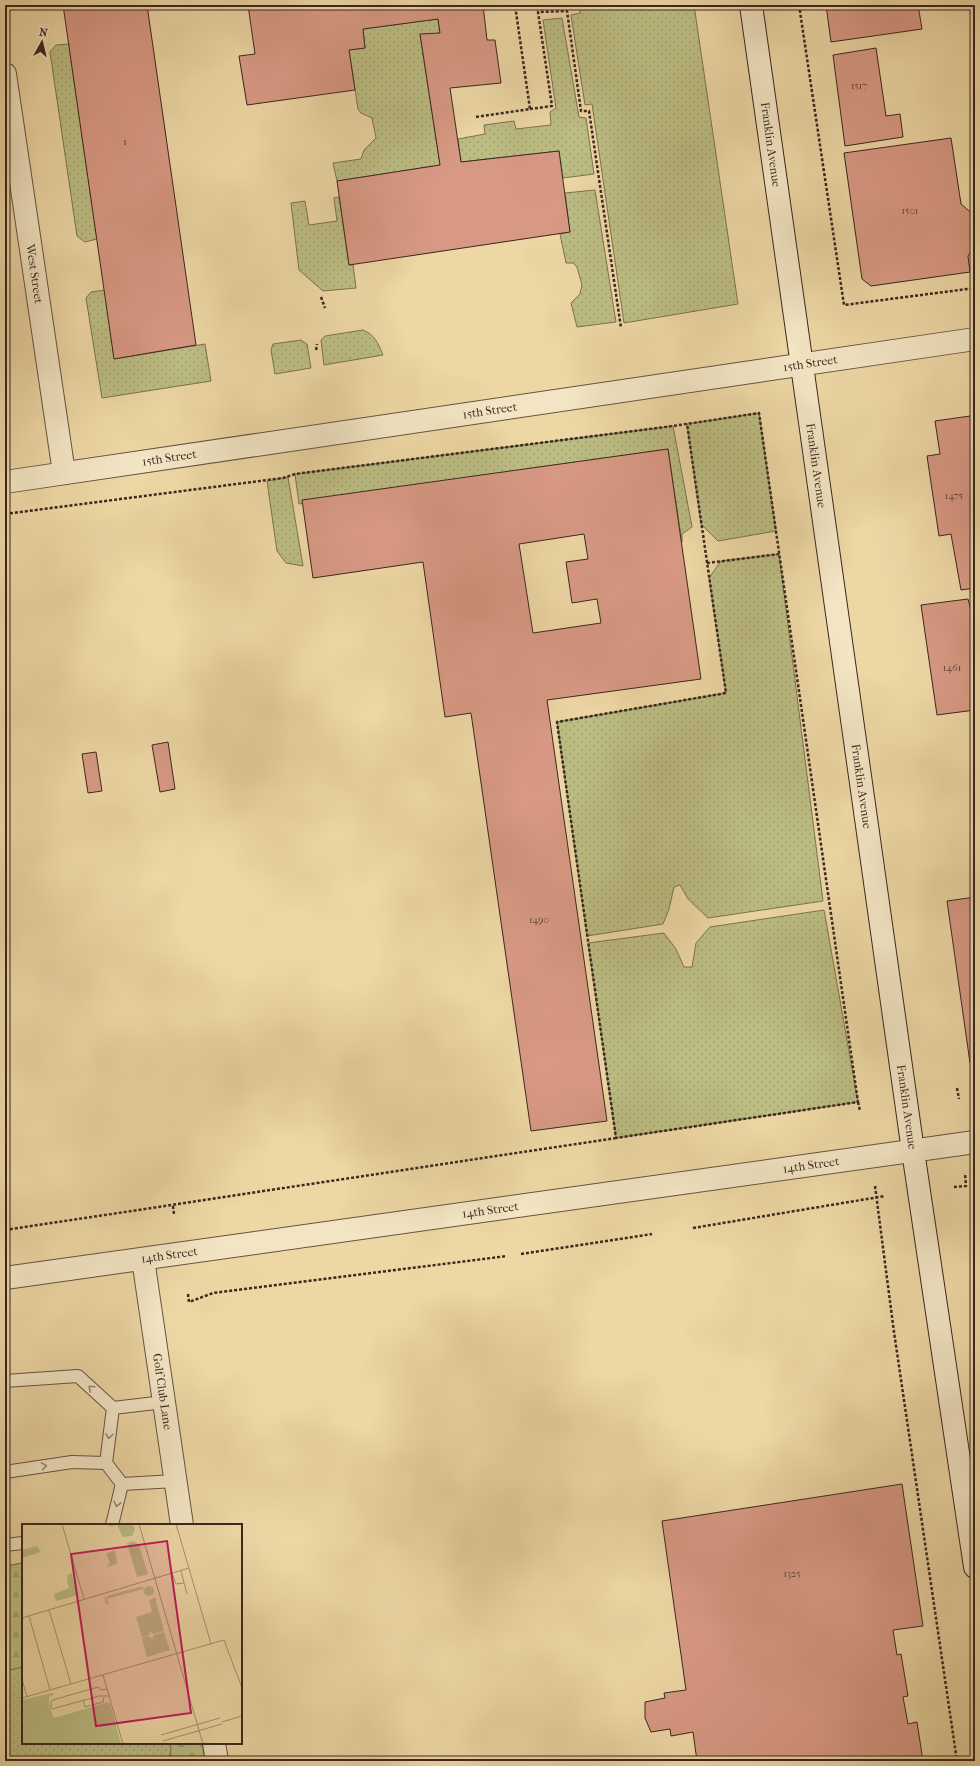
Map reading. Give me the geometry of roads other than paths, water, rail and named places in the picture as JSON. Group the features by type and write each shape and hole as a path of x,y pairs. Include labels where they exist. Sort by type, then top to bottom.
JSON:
{"street":[{"name":"Franklin Avenue","path":"751,5 801,364 975,1566"},
{"name":"West Street","path":"5,74 64,473"},
{"name":"15th Street","path":"5,482 975,338"},
{"name":"14th Street","path":"5,1278 975,1142"},
{"name":"Golf Club Lane","path":"143,1259 182,1524"},
{"path":"214,1744 217,1761"}],"lane":[{"path":"5,1380 78,1376 113,1408 164,1402"},
{"path":"113,1408 106,1464 122,1484"},
{"path":"5,1472 72,1462 106,1464"},
{"path":"122,1484 175,1481"},
{"path":"112,1524 122,1484"},
{"path":"5,1545 22,1543"}]}
